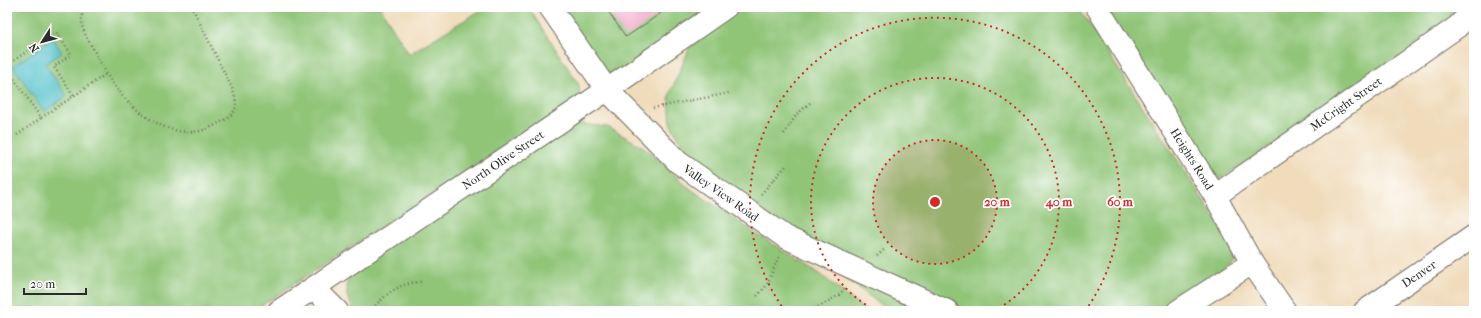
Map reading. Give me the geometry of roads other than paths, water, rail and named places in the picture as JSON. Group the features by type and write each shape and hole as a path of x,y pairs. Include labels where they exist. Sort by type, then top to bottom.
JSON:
{"street":[{"name":"Valley View Road","path":"550,7 607,90 678,162 791,240 947,311"},
{"name":"North Olive Street","path":"279,311 607,90 726,7"},
{"name":"Heights Road","path":"1097,7 1215,196 1252,262 1285,311"},
{"name":"McCright Street","path":"1215,196 1458,27 1474,10"},
{"name":"Denver","path":"1365,311 1474,236"},
{"path":"1178,311 1252,262"},
{"path":"314,288 337,311"}],"water":[{"path":"53,38 62,53 45,64 67,96 44,112 13,66"}]}
